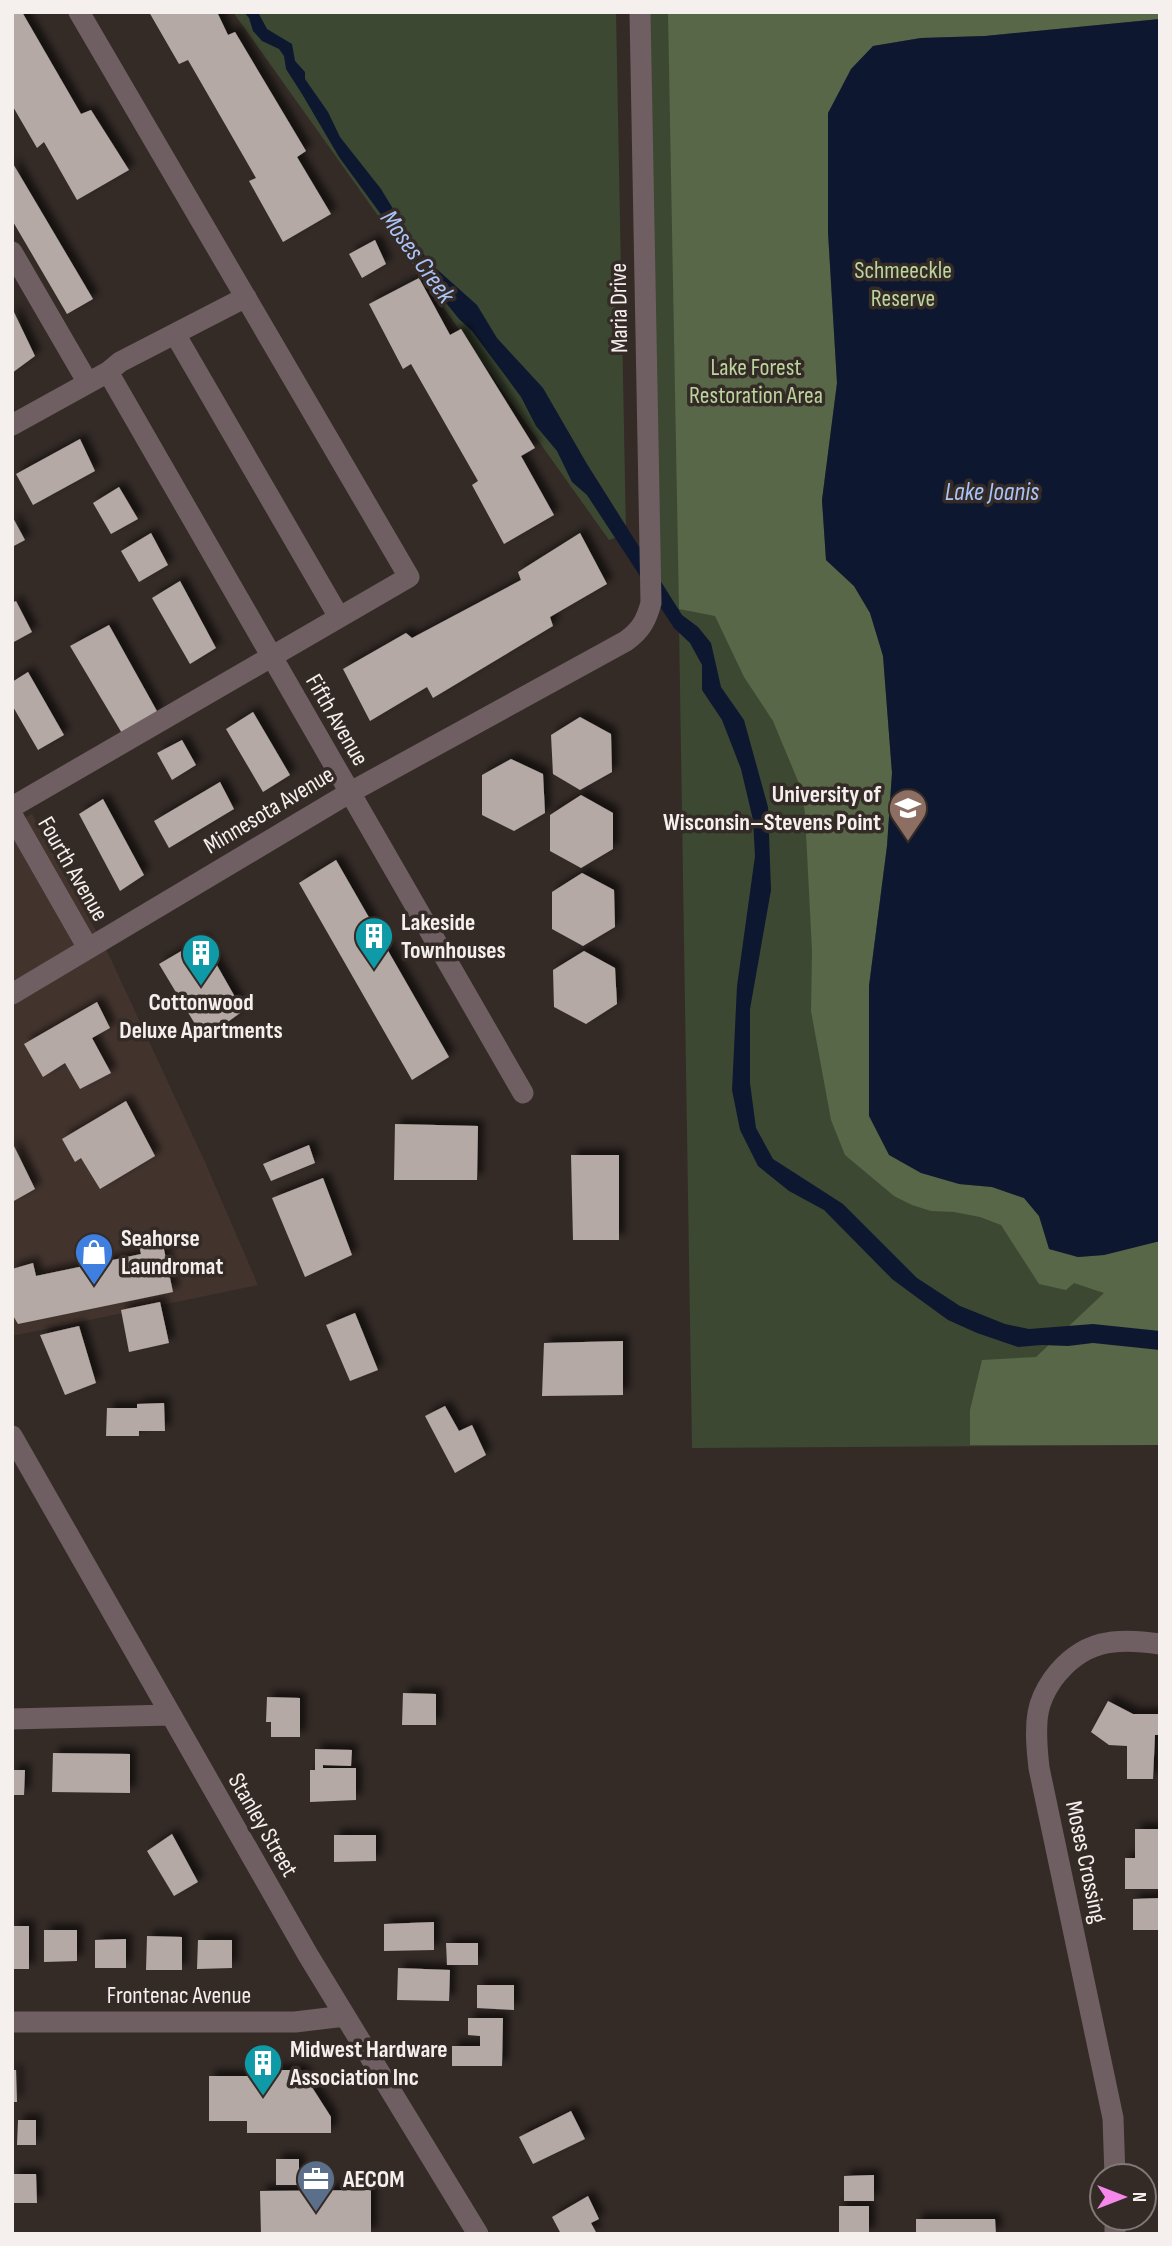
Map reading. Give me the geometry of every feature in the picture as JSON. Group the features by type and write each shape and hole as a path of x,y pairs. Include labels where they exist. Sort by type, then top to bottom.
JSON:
{"street":[{"path":"12,807 409,577 79,12"},
{"name":"Maria Drive","path":"640,12 651,603"},
{"path":"12,252 88,383"},
{"path":"12,425 108,372 120,362 246,297"},
{"path":"175,334 339,617"},
{"name":"Fifth Avenue","path":"108,372 523,1093"},
{"name":"Minnesota Avenue","path":"12,994 349,793 626,641 639,631 646,621 651,603"},
{"name":"Fourth Avenue","path":"12,815 88,948"},
{"name":"Stanley Street","path":"12,1436 308,1955 478,2234"},
{"name":"Moses Crossing","path":"1115,2162 1113,2118 1040,1768 1037,1715 1048,1686 1062,1667 1078,1653 1114,1641 1132,1640 1160,1644"},
{"path":"12,1719 170,1715"},
{"name":"Frontenac Avenue","path":"12,2022 295,2022 345,2016"}],"shaded area":[{"path":"32,814 108,953 205,1162 258,1285 12,1336 12,824"}],"green space":[{"path":"233,12 616,12 626,534 609,540"},
{"name":"Schmeeckle Reserve","path":"640,12 1160,12 1160,1445 692,1448 679,624 676,617 679,609 651,603"},
{"name":"Lake Forest Restoration Area","path":"668,12 1160,12 1160,19 985,36 921,38 873,46 828,113 828,232 837,383 822,500 826,560 854,586 870,613 883,655 892,773 887,846 869,986 869,1116 959,1184 992,1187 1024,1198 1039,1216 1050,1249 1078,1257 1104,1255 1160,1241 1160,1445 970,1445 970,1410 982,1360 1036,1357 1104,1293 1074,1283 1066,1290 1039,1284 1001,1225 980,1217 931,1211 894,1196 845,1155 831,1120 811,1011 812,951 805,813 800,786 773,721 744,677 715,616 679,609"}],"water":[{"name":"Moses Creek","path":"244,12 258,12 267,29 292,44 295,61 305,72 305,79 328,112 340,137 381,189 409,235 431,264 477,305 497,338 543,388 587,464 682,615 698,627 711,643 721,687 744,720 768,807 771,890 750,1009 750,1083 756,1128 773,1159 843,1204 917,1278 960,1306 1005,1324 1029,1329 1093,1324 1160,1331 1160,1350 1093,1343 1018,1347 948,1320 892,1279 824,1210 789,1191 758,1166 740,1130 732,1090 737,986 755,856 753,820 741,769 722,720 702,690 702,665 690,643 674,628 587,495 572,482 557,451 536,426 521,397 472,331 417,267 339,157 286,69 284,56 279,49 262,41 253,31"},
{"name":"Lake Joanis","path":"1160,19 1160,1241 1104,1255 1078,1257 1049,1249 1039,1216 1024,1198 992,1187 959,1184 921,1173 889,1155 869,1116 869,986 887,846 892,773 883,656 870,613 854,586 826,560 822,500 837,383 828,232 828,113 851,69 873,46 921,38 985,36"}],"building":[{"path":"12,12 22,12 81,114 91,110 129,170 77,200 44,142 37,148 12,105"},
{"path":"149,12 217,12 228,35 235,32 306,151 297,157 331,214 283,242 249,181 256,178 188,60 179,64"},
{"path":"12,162 93,299 67,314 12,220"},
{"path":"375,240 386,264 362,278 349,254"},
{"path":"419,278 450,335 461,329 535,448 521,456 554,515 504,544 472,485 478,481 411,364 403,369 369,304"},
{"path":"12,308 35,356 12,373"},
{"path":"80,439 95,471 33,505 16,474"},
{"path":"119,487 138,519 111,534 93,503"},
{"path":"12,516 25,540 12,547"},
{"path":"151,533 168,565 139,582 121,551"},
{"path":"580,533 607,584 550,617 553,626 433,698 427,687 370,721 343,669 406,633 412,638 521,580 518,572"},
{"path":"180,581 216,648 190,664 152,598"},
{"path":"16,601 32,632 12,643 12,603"},
{"path":"109,625 158,713 123,735 70,646"},
{"path":"28,672 64,735 38,750 12,705 12,682"},
{"path":"253,712 290,775 263,792 226,729"},
{"path":"580,717 611,734 612,772 580,790 553,774 551,735"},
{"path":"182,740 196,765 172,780 157,753"},
{"path":"511,759 543,774 545,813 514,831 482,815 482,775"},
{"path":"220,782 234,809 169,848 154,821"},
{"path":"581,795 613,813 613,849 581,868 550,851 550,815"},
{"path":"103,799 144,875 120,891 79,814"},
{"name":"Lakeside Townhouses","path":"336,860 449,1057 412,1080 299,883"},
{"path":"582,873 614,890 615,927 583,946 552,929 552,892"},
{"name":"Cottonwood Deluxe Apartments","path":"202,939 243,1011 204,1039 159,964"},
{"path":"584,951 615,968 617,1004 586,1024 554,1007 553,970"},
{"path":"97,1002 110,1028 92,1038 111,1073 80,1089 65,1063 43,1077 24,1044"},
{"path":"126,1101 155,1156 100,1189 81,1158 75,1162 62,1139"},
{"path":"395,1124 478,1126 477,1180 394,1180"},
{"path":"12,1142 35,1189 12,1202"},
{"path":"309,1145 315,1163 271,1181 263,1164"},
{"path":"571,1155 619,1155 619,1240 573,1240"},
{"path":"323,1178 352,1255 305,1277 272,1198"},
{"path":"162,1240 173,1292 18,1324 12,1314 12,1269 33,1263 36,1276 141,1254 139,1245"},
{"path":"160,1302 169,1343 129,1352 121,1310"},
{"path":"355,1313 378,1370 350,1381 326,1325"},
{"path":"79,1326 96,1383 65,1395 40,1335"},
{"path":"623,1341 623,1395 542,1396 544,1343"},
{"path":"164,1403 165,1431 139,1431 139,1436 106,1436 107,1408 137,1408 137,1404"},
{"path":"445,1406 459,1431 472,1425 486,1455 455,1473 425,1416"},
{"path":"403,1693 436,1694 436,1725 402,1725"},
{"path":"267,1697 300,1698 300,1737 271,1737 271,1722 266,1722"},
{"path":"1108,1701 1133,1714 1160,1714 1160,1735 1155,1735 1153,1779 1127,1779 1127,1746 1109,1745 1091,1732"},
{"path":"315,1749 352,1750 351,1766 323,1765 323,1768 356,1768 356,1800 310,1802 310,1770 315,1770"},
{"path":"53,1753 130,1754 130,1793 52,1792"},
{"path":"12,1770 25,1770 24,1795 12,1795"},
{"path":"1135,1829 1160,1829 1160,1889 1125,1889 1125,1858 1135,1858"},
{"path":"172,1834 198,1882 174,1896 147,1851"},
{"path":"334,1835 376,1835 376,1861 334,1862"},
{"path":"1160,1898 1159,1930 1133,1930 1133,1899"},
{"path":"434,1922 434,1950 384,1951 384,1924"},
{"path":"12,1926 29,1926 29,1969 12,1969"},
{"path":"44,1930 77,1930 77,1961 44,1962"},
{"path":"147,1936 182,1937 182,1970 146,1970"},
{"path":"126,1939 126,1968 95,1968 95,1940"},
{"path":"198,1940 232,1940 232,1968 197,1969"},
{"path":"446,1943 478,1943 478,1965 447,1965"},
{"path":"398,1968 450,1970 449,2001 397,2000"},
{"path":"477,1985 514,1985 514,2010 477,2008"},
{"path":"468,2018 503,2018 502,2066 452,2066 452,2046 480,2046 480,2036 468,2035"},
{"path":"12,2070 16,2070 17,2102 12,2102"},
{"name":"Midwest Hardware Association Inc","path":"249,2070 301,2070 331,2117 331,2133 247,2133 247,2121 209,2121 209,2076 249,2076"},
{"path":"571,2111 585,2139 533,2164 519,2137"},
{"path":"18,2120 36,2120 36,2145 17,2145"},
{"path":"276,2159 299,2159 299,2185 276,2185"},
{"path":"12,2174 36,2174 37,2203 12,2203"},
{"path":"874,2175 874,2201 844,2201 844,2176"},
{"name":"AECOM","path":"371,2190 371,2234 261,2234 260,2191"},
{"path":"588,2196 599,2219 591,2223 597,2234 561,2234 552,2217"},
{"path":"839,2206 869,2206 869,2234 839,2234"},
{"path":"916,2219 995,2219 996,2234 916,2234"}],"place":[{"name":"University of Wisconsin–Stevens Point","path":"908,842"},
{"name":"Lakeside Townhouses","path":"374,970"},
{"name":"Cottonwood Deluxe Apartments","path":"201,987"},
{"name":"Seahorse Laundromat","path":"94,1286"},
{"name":"Midwest Hardware Association Inc","path":"263,2097"},
{"name":"AECOM","path":"316,2213"}]}
